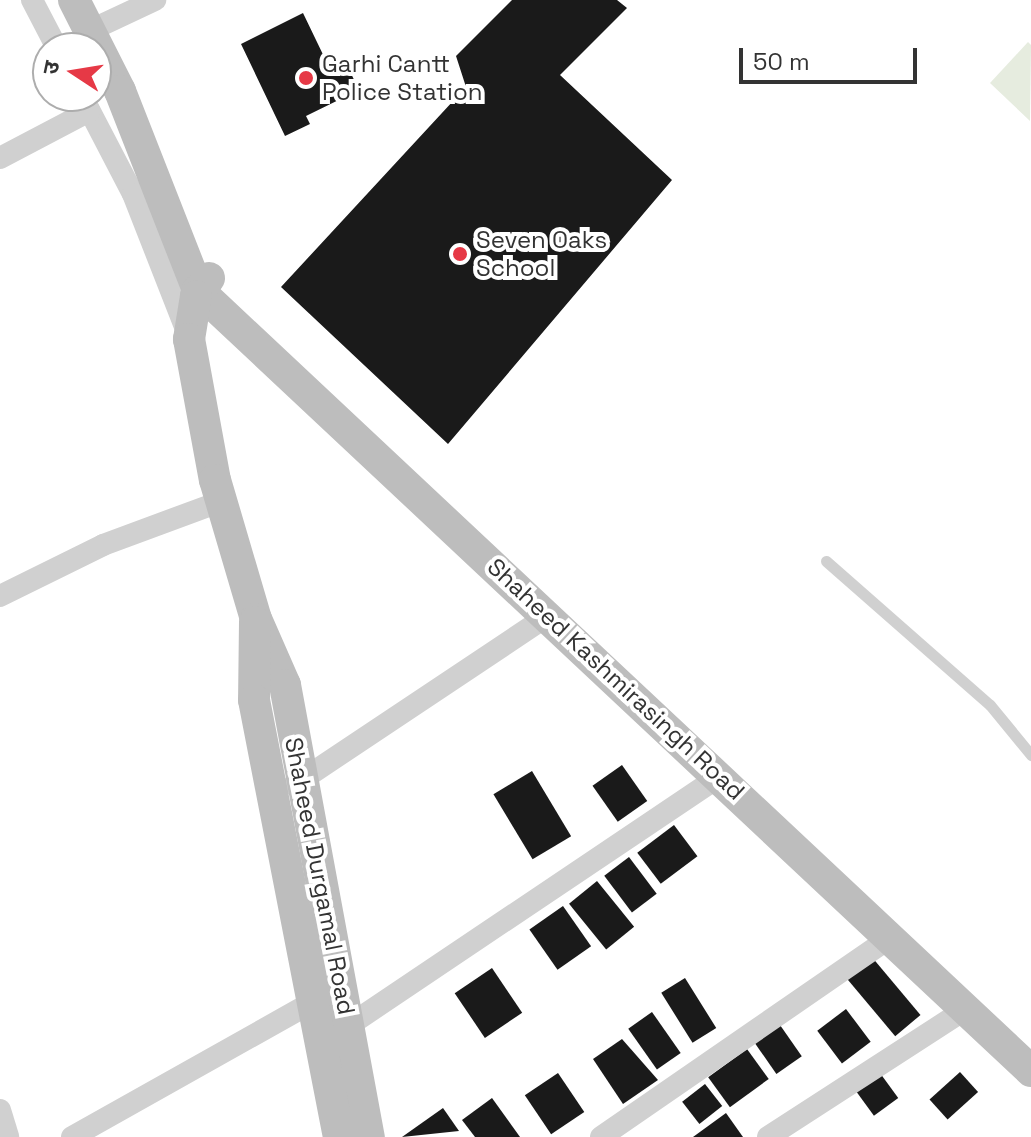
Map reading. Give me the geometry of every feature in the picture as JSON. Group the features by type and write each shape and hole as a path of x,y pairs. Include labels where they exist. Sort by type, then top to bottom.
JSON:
{"street":[{"path":"32,0 49,32"},
{"path":"74,0 91,30 199,277"},
{"path":"91,30 155,0"},
{"path":"0,158 71,112"},
{"path":"90,112 133,194 189,339"},
{"name":"Shaheed Durgamal Road","path":"199,277 189,339 219,502 256,619 285,685 290,788 314,1001 339,1137"},
{"name":"Shaheed Kashmirasingh Road","path":"199,277 549,615 1031,1071"},
{"name":"Shaheed Kashmirasingh Road","path":"199,277 1031,1044"},
{"path":"0,596 103,545 219,502"},
{"path":"290,788 549,615"},
{"path":"321,1043 720,776"},
{"name":"Shaheed Durgamal Road","path":"290,788 348,1025 369,1137"},
{"path":"601,1137 890,938"},
{"path":"72,1137 314,1001"},
{"path":"768,1137 966,1009"},
{"path":"0,1110 8,1137"}],"lane":[{"path":"826,561 990,705 1031,755"}],"shaded area":[{"path":"1028,42 1031,45 1030,121 990,83"}],"building":[{"name":"Seven Oaks School","path":"512,0 617,0 627,8 560,75 672,180 448,444 281,287 466,87 456,56"},
{"name":"Garhi Cantt Police Station","path":"303,13 329,67 344,59 359,90 306,116 310,124 285,136 241,44"},
{"path":"622,765 647,801 618,822 593,786"},
{"path":"532,771 571,836 533,859 493,794"},
{"path":"674,825 697,856 661,884 637,853"},
{"path":"629,857 657,894 632,912 604,876"},
{"path":"597,881 634,927 606,950 569,904"},
{"path":"563,906 591,946 558,970 529,930"},
{"path":"871,956 920,1015 895,1036 846,977"},
{"path":"492,968 522,1013 485,1038 455,993"},
{"path":"685,978 716,1028 693,1043 661,993"},
{"path":"846,1009 871,1042 842,1063 817,1031"},
{"path":"652,1012 681,1053 657,1070 628,1029"},
{"path":"780,1025 802,1056 776,1074 755,1043"},
{"path":"622,1039 658,1080 623,1104 593,1059"},
{"path":"747,1049 769,1079 730,1107 708,1077"},
{"path":"960,1072 978,1092 948,1119 930,1099"},
{"path":"558,1073 584,1112 551,1134 525,1095"},
{"path":"880,1073 898,1098 874,1116 856,1091"},
{"path":"705,1084 722,1106 699,1124 682,1102"},
{"path":"492,1098 520,1137 475,1137 462,1120"},
{"path":"443,1108 459,1131 402,1137"},
{"path":"726,1113 743,1137 693,1137"}],"place":[{"name":"Garhi Cantt Police Station","path":"306,78"},
{"name":"Seven Oaks School","path":"460,254"}]}
